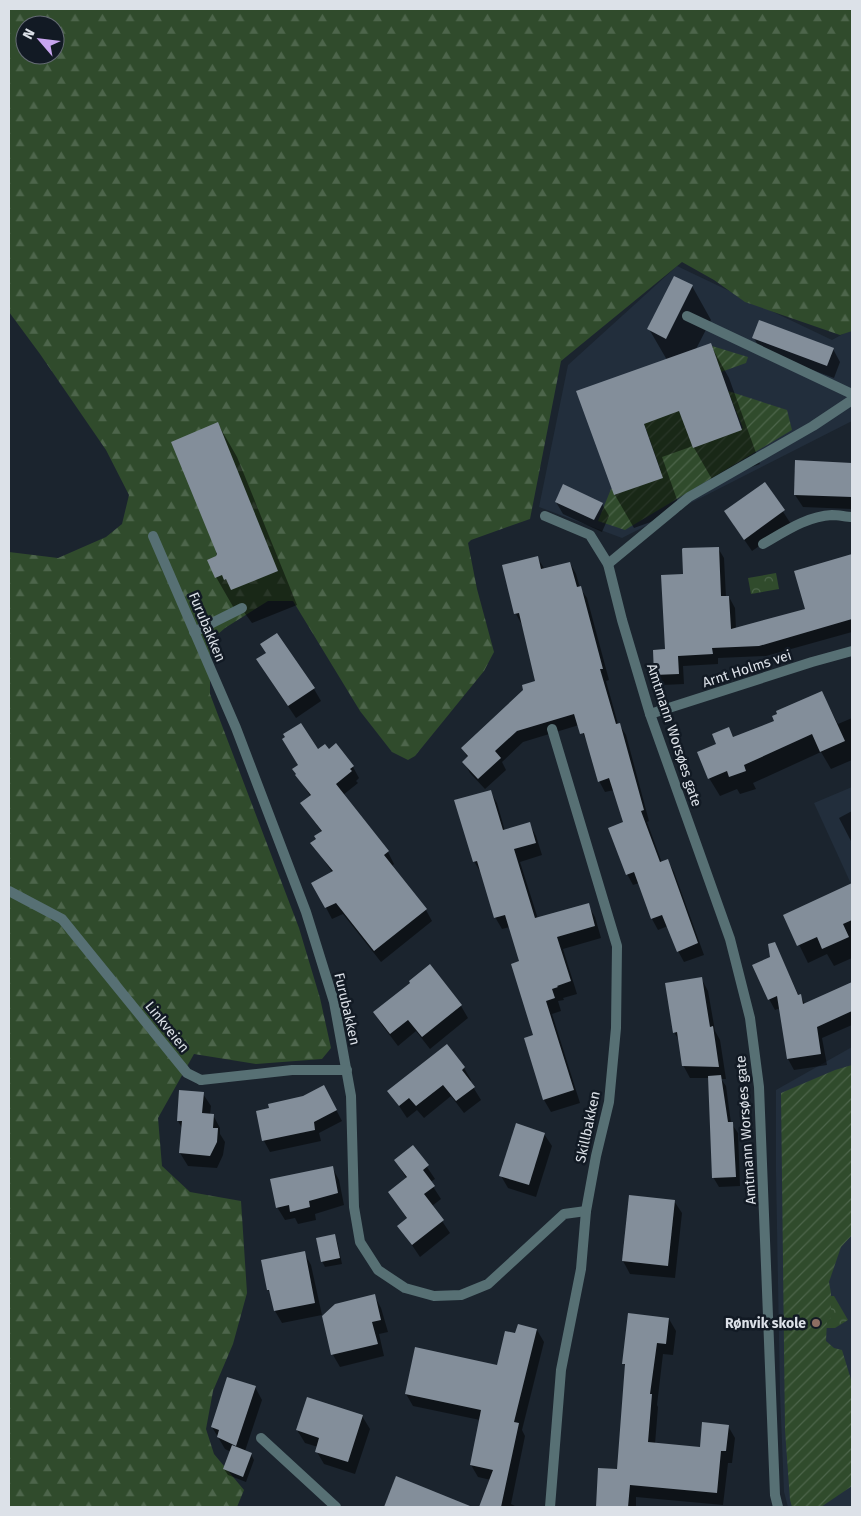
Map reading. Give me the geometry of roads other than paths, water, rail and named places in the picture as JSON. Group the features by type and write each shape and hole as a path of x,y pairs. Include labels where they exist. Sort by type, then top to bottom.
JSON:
{"street":[{"path":"687,316 852,394"},
{"path":"608,564 689,497 813,426 852,400"},
{"path":"763,544 812,519 832,515 852,518"},
{"name":"Amtmann Worsøes gate","path":"545,516 590,535 608,564 622,620 650,714 730,939 750,1018 759,1087 775,1495 778,1507"},
{"name":"Furubakken","path":"153,536 236,728 306,912 334,1002 351,1096 354,1207 360,1242 378,1270 405,1288 434,1296 462,1295 488,1284 564,1214 586,1211"},
{"path":"194,632 242,608"},
{"name":"Arnt Holms vei","path":"650,714 852,651"},
{"name":"Skillbakken","path":"550,1507 560,1370 581,1269 586,1211 596,1156 609,1102 616,1028 617,946 552,729"},
{"name":"Linkveien","path":"9,891 62,919 187,1073 201,1080 292,1070 346,1070"},
{"path":"261,1438 336,1507"}],"place":[{"name":"Rønvik skole","path":"816,1323"}]}
